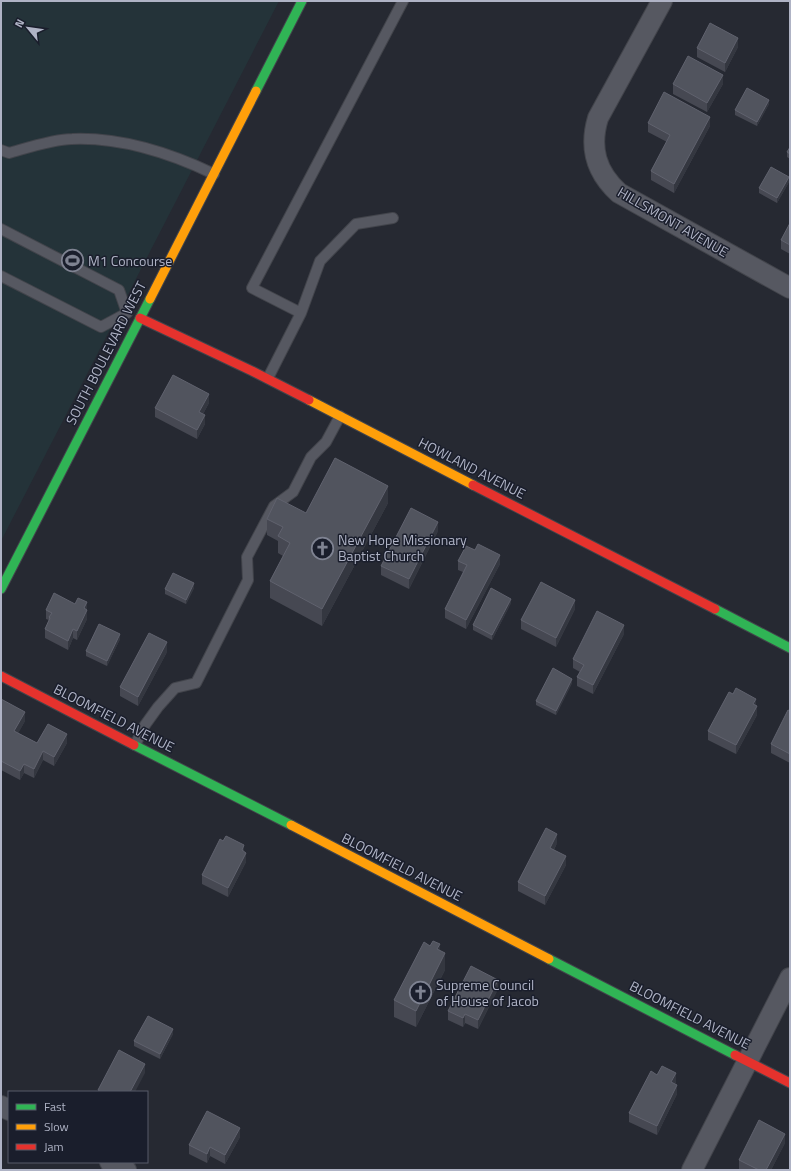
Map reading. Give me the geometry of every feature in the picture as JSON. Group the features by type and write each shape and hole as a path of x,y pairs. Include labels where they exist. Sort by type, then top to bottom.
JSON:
{"street":[{"name":"SOUTH BOULEVARD WEST","path":"1,589 302,1"},
{"name":"HILLSMONT AVENUE","path":"662,1 598,118 595,127 594,147 598,166 607,180 619,193 790,288"},
{"name":"HOWLAND AVENUE","path":"140,318 268,378 790,648"},
{"name":"BLOOMFIELD AVENUE","path":"1,676 790,1082"},
{"path":"692,1170 790,978"},
{"path":"112,1163 126,1170"}],"lane":[{"path":"301,313 252,288 403,1"},
{"path":"1,150 9,153 71,139 117,141 164,154 214,174"},
{"path":"268,378 301,313 320,261 356,224 393,218"},
{"path":"1,229 119,290 127,313 140,318"},
{"path":"1,276 101,328 127,313"},
{"path":"135,745 145,725 158,707 175,688 196,683 248,580 247,557 274,506 293,492 311,457 326,442 340,416"}],"shaded area":[{"name":"M1 Concourse","path":"1,1 279,1 1,541"}],"building":[{"path":"710,23 738,38 725,63 697,48"},
{"path":"688,56 723,75 707,103 673,84"},
{"path":"747,88 769,100 757,122 735,110"},
{"path":"664,92 710,117 674,184 651,171 670,135 648,123"},
{"path":"790,147 790,154 787,152"},
{"path":"771,167 789,177 777,198 759,188"},
{"path":"790,223 790,245 781,240"},
{"path":"173,375 209,394 199,412 205,415 197,430 155,408"},
{"name":"New Hope Missionary Baptist Church","path":"335,458 388,486 322,609 270,581 290,543 278,536 283,527 267,519 277,498 306,513"},
{"path":"411,508 438,522 409,579 381,566"},
{"path":"478,544 500,555 466,620 445,609 467,565 458,561 466,546 475,550"},
{"path":"173,573 194,583 186,600 165,589"},
{"path":"541,582 575,600 556,638 521,620"},
{"path":"491,588 511,599 492,635 473,625"},
{"path":"54,593 75,604 78,598 87,602 84,608 87,610 77,631 73,629 68,641 45,629 52,613 46,610"},
{"path":"597,611 624,625 593,685 577,677 584,665 573,659"},
{"path":"99,624 120,634 107,661 86,651"},
{"path":"149,633 167,642 138,697 120,687"},
{"path":"553,668 572,679 556,711 536,701"},
{"path":"736,688 756,699 753,704 757,706 736,745 708,731 729,692 733,694"},
{"path":"1,699 25,712 14,731 37,743 48,724 67,734 54,757 43,751 34,769 24,764 20,771 1,761"},
{"path":"788,710 790,711 790,754 771,744"},
{"path":"546,828 557,834 550,848 566,856 545,896 518,882"},
{"path":"226,836 244,845 242,850 246,853 228,888 202,875 220,839 223,841"},
{"path":"433,941 440,944 437,949 445,953 416,1011 394,1000 424,942 430,946"},
{"path":"471,966 498,980 478,1020 465,1014 463,1018 448,1011"},
{"path":"148,1016 173,1029 160,1054 134,1041"},
{"path":"119,1050 145,1064 131,1091 98,1090"},
{"path":"662,1066 676,1073 671,1082 677,1085 657,1126 629,1113 651,1071 657,1075"},
{"path":"207,1111 240,1128 225,1155 210,1147 207,1154 189,1145"},
{"path":"759,1120 785,1134 766,1170 759,1170 739,1160"}],"traffic: fast":[{"path":"256,91 302,1"},
{"path":"1,589 150,299"},
{"path":"715,609 790,648"},
{"path":"134,745 291,825"},
{"path":"549,959 735,1055"}],"traffic: slow":[{"path":"150,299 256,91"},
{"path":"309,400 473,485"},
{"path":"291,825 549,959"}],"traffic: jam":[{"path":"140,318 252,371 309,400"},
{"path":"473,485 715,609"},
{"path":"1,676 134,745"},
{"path":"735,1055 790,1083"}],"place":[{"name":"M1 Concourse","path":"73,261"},
{"name":"New Hope Missionary Baptist Church","path":"322,548"},
{"name":"Supreme Council of House of Jacob","path":"420,993"}]}
